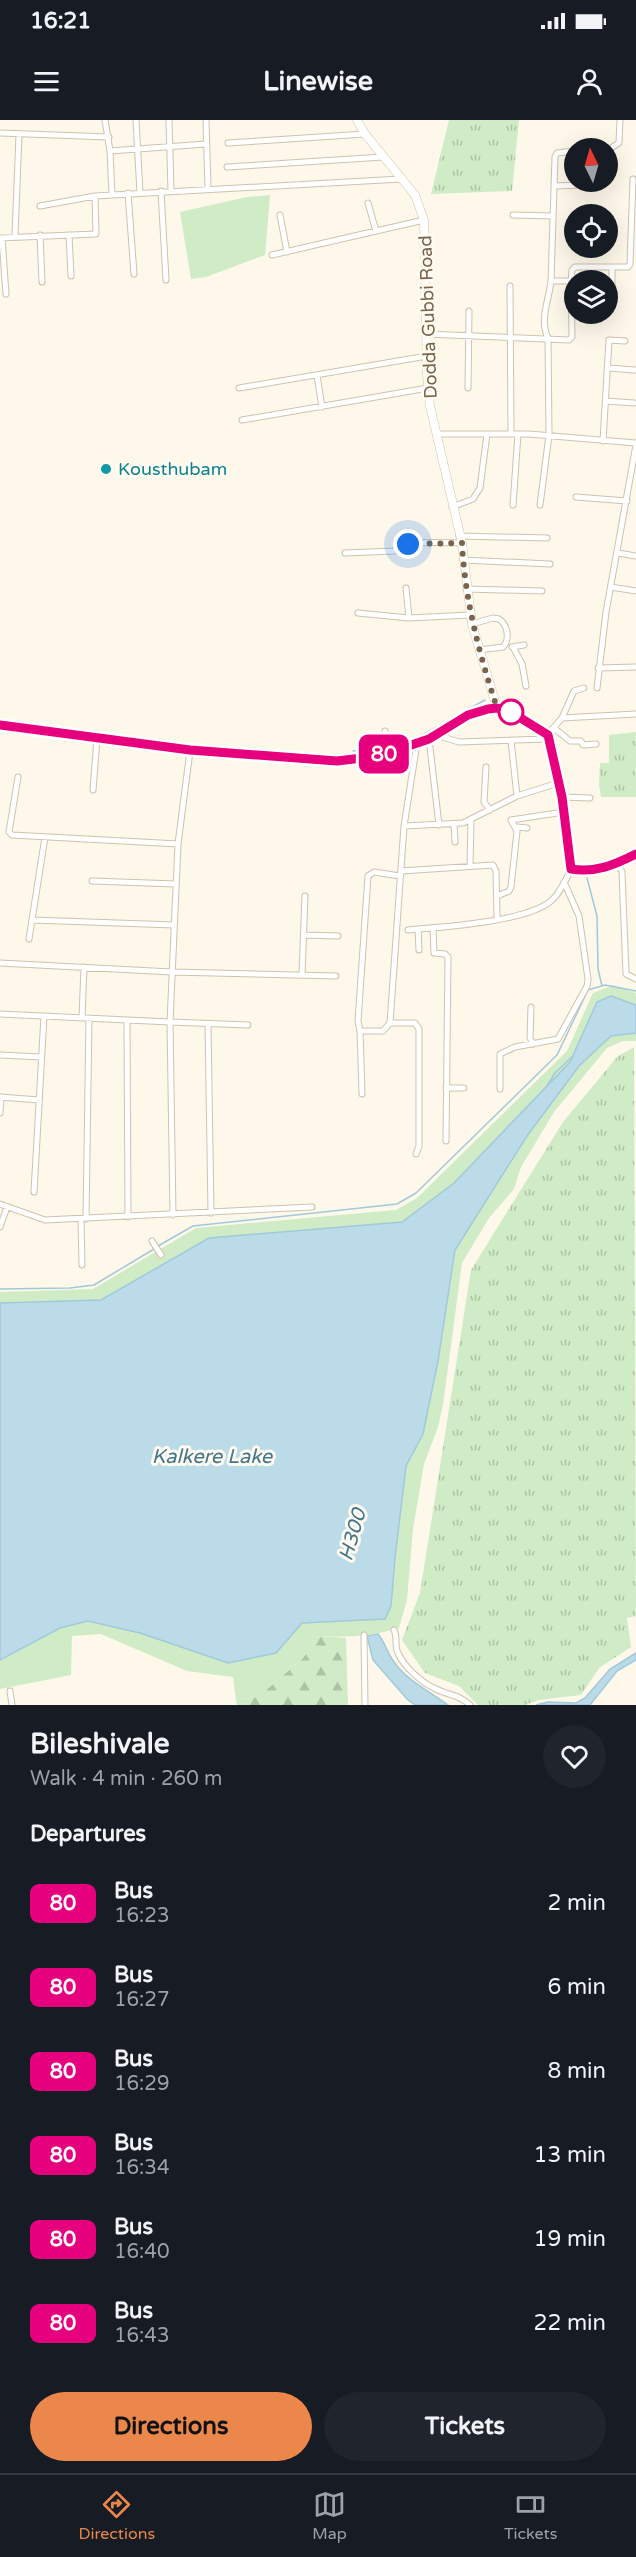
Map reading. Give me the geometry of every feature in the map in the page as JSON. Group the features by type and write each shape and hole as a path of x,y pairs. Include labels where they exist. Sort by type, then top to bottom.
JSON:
{"main road":[{"name":"Dodda Gubbi Road","path":"357,120 365,134 414,195 424,220 428,388 435,434 460,539 471,620 497,708"},
{"path":"0,725 190,750 329,761 384,754 433,737 468,715 497,708 511,712 548,737 562,797 571,869 586,871 618,863 636,854"}],"street":[{"path":"105,120 109,137 112,195"},
{"path":"136,120 140,193"},
{"path":"169,120 171,190"},
{"path":"206,120 208,188"},
{"path":"618,144 620,120"},
{"path":"0,133 109,137"},
{"path":"15,236 19,134"},
{"path":"228,143 365,134"},
{"path":"110,152 206,144"},
{"path":"540,505 549,435 548,338 544,328 545,307 549,300 551,281 556,154 564,153"},
{"path":"227,166 383,157"},
{"path":"40,206 95,196 128,193 401,179"},
{"path":"573,270 573,267 612,269 628,267 630,264 633,179"},
{"path":"554,186 564,186"},
{"path":"161,191 166,280"},
{"path":"128,193 134,274"},
{"path":"6,294 1,238 96,234 95,196"},
{"path":"368,203 376,231"},
{"path":"280,215 287,252"},
{"path":"513,215 553,216"},
{"path":"272,255 424,220"},
{"path":"40,235 42,282"},
{"path":"69,235 71,276"},
{"path":"551,281 564,281"},
{"path":"510,286 511,434"},
{"path":"468,388 469,311"},
{"path":"426,334 571,339 572,324"},
{"path":"603,441 609,340 625,341"},
{"path":"239,388 427,356"},
{"path":"608,368 635,370"},
{"path":"317,375 322,407"},
{"path":"242,420 428,388"},
{"path":"606,400 634,403"},
{"path":"435,434 549,435 636,444 598,668 597,688"},
{"path":"452,507 473,499 480,488 486,434"},
{"path":"513,505 518,434"},
{"path":"576,497 627,501"},
{"path":"345,553 394,551 399,545 460,539 547,538"},
{"path":"618,553 636,556"},
{"path":"463,560 550,564"},
{"path":"611,587 636,591"},
{"path":"406,588 409,618"},
{"path":"466,589 542,591"},
{"path":"358,613 409,618 471,620 493,618 502,621 507,639 505,645"},
{"path":"478,650 505,645 513,647 524,645"},
{"path":"513,647 522,664 526,686"},
{"path":"598,668 636,667"},
{"path":"439,825 433,737 459,742 511,741 548,737 562,718 574,691 584,688"},
{"path":"562,718 636,714"},
{"path":"554,728 570,741 581,741 583,745 596,744"},
{"path":"384,754 385,731"},
{"path":"93,790 97,739"},
{"path":"511,741 517,796"},
{"path":"360,1031 382,1031 390,1023 404,826 417,743"},
{"path":"172,1215 170,1022 178,844 190,750"},
{"path":"486,767 484,801 489,810"},
{"path":"18,777 10,834 178,844"},
{"path":"404,826 454,824 471,819 517,796 558,783"},
{"path":"562,797 590,798"},
{"path":"527,828 517,827 511,822 515,819 564,812"},
{"path":"470,866 471,819"},
{"path":"454,824 455,842"},
{"path":"497,896 509,891 511,887 517,827"},
{"path":"29,939 45,837"},
{"path":"618,863 622,872 626,974 636,979"},
{"path":"362,1094 358,1021 368,876 374,872 400,874 470,866 495,866 497,918"},
{"path":"408,930 518,915 545,905 554,898 571,869"},
{"path":"92,881 176,884"},
{"path":"500,1089 500,1054 509,1048 558,1039 588,983 579,916 564,882"},
{"path":"302,975 305,896"},
{"path":"32,920 174,925"},
{"path":"433,928 434,953 445,954 448,957 446,1141"},
{"path":"418,929 419,950"},
{"path":"304,935 338,936"},
{"path":"0,963 172,972 336,976"},
{"path":"82,1265 84,967"},
{"path":"531,1007 530,1038 533,1044"},
{"path":"0,1014 248,1025"},
{"path":"34,1192 44,1016"},
{"path":"127,1020 128,1217"},
{"path":"390,1023 415,1023 419,1029 419,1146 416,1154"},
{"path":"208,1024 211,1213"},
{"path":"0,1055 42,1057"},
{"path":"446,1088 464,1088"},
{"path":"0,1113 0,1097 39,1100"},
{"path":"0,1204 45,1220 312,1207"},
{"path":"0,1227 7,1207"},
{"path":"394,1630 398,1653 417,1676 434,1688 460,1697 470,1705"},
{"path":"363,1635 365,1705"},
{"path":"10,1691 12,1705"}],"green space":[{"path":"449,120 519,120 512,191 431,194"},
{"path":"270,195 265,255 206,277 191,279 180,212 247,197"},
{"path":"636,732 636,797 601,797 600,763 609,763 609,735"},
{"path":"613,985 636,993 636,1005 611,996 597,1002 570,1062 454,1183 402,1222 209,1238 101,1300 0,1303 0,1292 93,1289 196,1228 396,1210 417,1198 567,1051 593,993"},
{"path":"636,1033 636,1041 623,1041 607,1048 554,1112 521,1167 514,1189 489,1218 462,1263 443,1405 438,1427 424,1464 413,1529 407,1600 399,1628 359,1636 319,1636 303,1658 258,1697 236,1700 233,1677 187,1671 101,1634 72,1636 71,1675 0,1689 0,1660 60,1628 88,1621 140,1633 276,1653 302,1623 385,1619 391,1606 406,1466 423,1434 438,1361 455,1250 527,1136 579,1066 611,1036"},
{"path":"634,1047 636,1616 627,1618 631,1647 599,1668 581,1695 538,1700 525,1705 478,1705 459,1686 425,1673 402,1640 420,1593 471,1270 563,1122 617,1057"},
{"path":"319,1636 346,1638 348,1705 237,1705 236,1700 258,1697 303,1658"}],"water":[{"name":"Kalkere Lake","path":"611,996 636,1005 636,1033 611,1036 579,1066 527,1136 455,1250 438,1361 423,1434 406,1466 391,1606 385,1619 302,1623 276,1653 228,1663 140,1633 88,1621 60,1628 0,1660 0,1303 101,1300 209,1238 402,1222 454,1183 570,1062 597,1002"},
{"path":"378,1634 397,1666 418,1685 448,1705 415,1705 407,1699 373,1660 367,1636"},
{"path":"636,1653 636,1660 617,1671 590,1705 536,1705 548,1702 576,1703 585,1698 610,1669"}],"waterway":[{"path":"389,747 426,733 485,700"},
{"path":"353,751 379,748"},
{"path":"587,878 597,916 598,969 602,986"},
{"path":"158,1246 193,1226 397,1204 416,1193 557,1055 588,990 605,985 636,991"},
{"path":"547,1086 555,1073 573,1056"},
{"path":"0,1289 70,1288 94,1285 154,1249"}],"bus line":[{"name":"80","path":"0,725 190,750 337,761 379,756 429,739 468,715 497,708 511,712 548,735 562,797 571,869 586,871 604,868 636,854"}],"place":[{"name":"Kousthubam","path":"106,469"}],"route":[{"path":"408,544 462,543 470,615 482,663 497,708 511,712"}],"water label":[{"name":"H300","path":"353,1535"}]}
